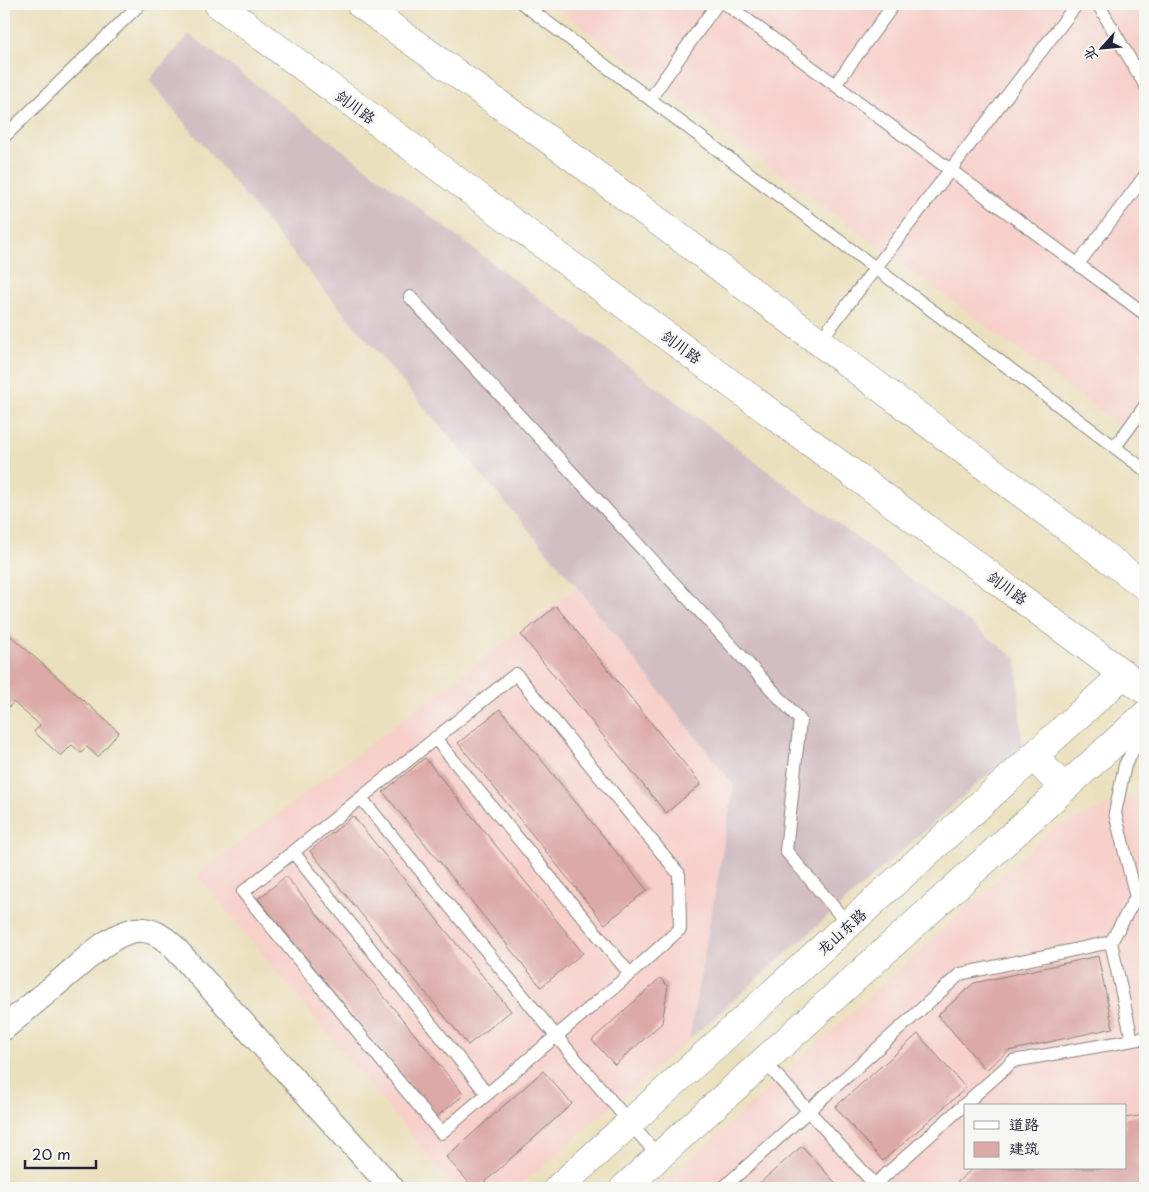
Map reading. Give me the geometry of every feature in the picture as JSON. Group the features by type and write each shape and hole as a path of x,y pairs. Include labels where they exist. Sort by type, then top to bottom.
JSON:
{"main road":[{"name":"剑川路","path":"218,4 1145,690"},
{"path":"360,4 563,150 1145,586"},
{"name":"龙山东路","path":"558,1188 1124,674"},
{"path":"624,1188 1145,715"},
{"path":"1034,756 1064,788"}],"street":[{"path":"4,1028 88,958 115,939 136,930 154,932 173,946 392,1188"}],"lane":[{"path":"4,137 140,4"},
{"path":"523,4 1145,470"},
{"path":"650,99 717,4"},
{"path":"726,4 1145,314"},
{"path":"835,85 894,4"},
{"path":"819,342 1078,4"},
{"path":"1098,4 1145,85"},
{"path":"1078,264 1145,176"},
{"path":"410,297 800,720 786,851 848,924"},
{"path":"1115,447 1145,406"},
{"path":"516,674 679,874 680,929 630,974 441,1133 243,892 435,738 516,674"},
{"path":"722,1188 960,974 1111,942 1140,901 1115,813 1125,765 1145,729"},
{"path":"435,738 630,974"},
{"path":"361,798 556,1036 659,1157"},
{"path":"292,852 487,1094"},
{"path":"965,1104 1013,1061 1139,1039 1111,942"},
{"path":"764,1061 873,1186 964,1105"}],"shaded area":[{"path":"551,4 1130,4 1145,21 1145,444"},
{"path":"189,34 1017,659 1022,744 689,1040 734,785 577,587 285,244 149,80"},
{"path":"577,587 734,785 689,1040 517,1188 454,1188 197,875"},
{"path":"1145,791 1145,1188 659,1188 1055,827"}],"building":[{"path":"556,606 701,784 666,813 521,635"},
{"path":"4,630 119,732 98,757 87,747 81,753 72,745 61,756 34,732 40,725 13,702 9,707 4,703"},
{"path":"500,709 647,890 605,924 458,743"},
{"path":"425,758 583,953 541,987 383,792"},
{"path":"353,816 511,1011 468,1045 310,851"},
{"path":"286,876 464,1095 436,1117 258,899"},
{"path":"1098,956 1113,1028 1008,1051 986,1070 938,1015 974,983"},
{"path":"660,978 668,986 662,1023 615,1065 592,1040"},
{"path":"918,1034 966,1088 883,1161 835,1107"},
{"path":"543,1071 572,1104 478,1188 474,1188 446,1157"},
{"path":"1145,1115 1145,1188 951,1188 971,1170 1126,1170 1126,1118"},
{"path":"802,1146 840,1188 754,1188"}]}
